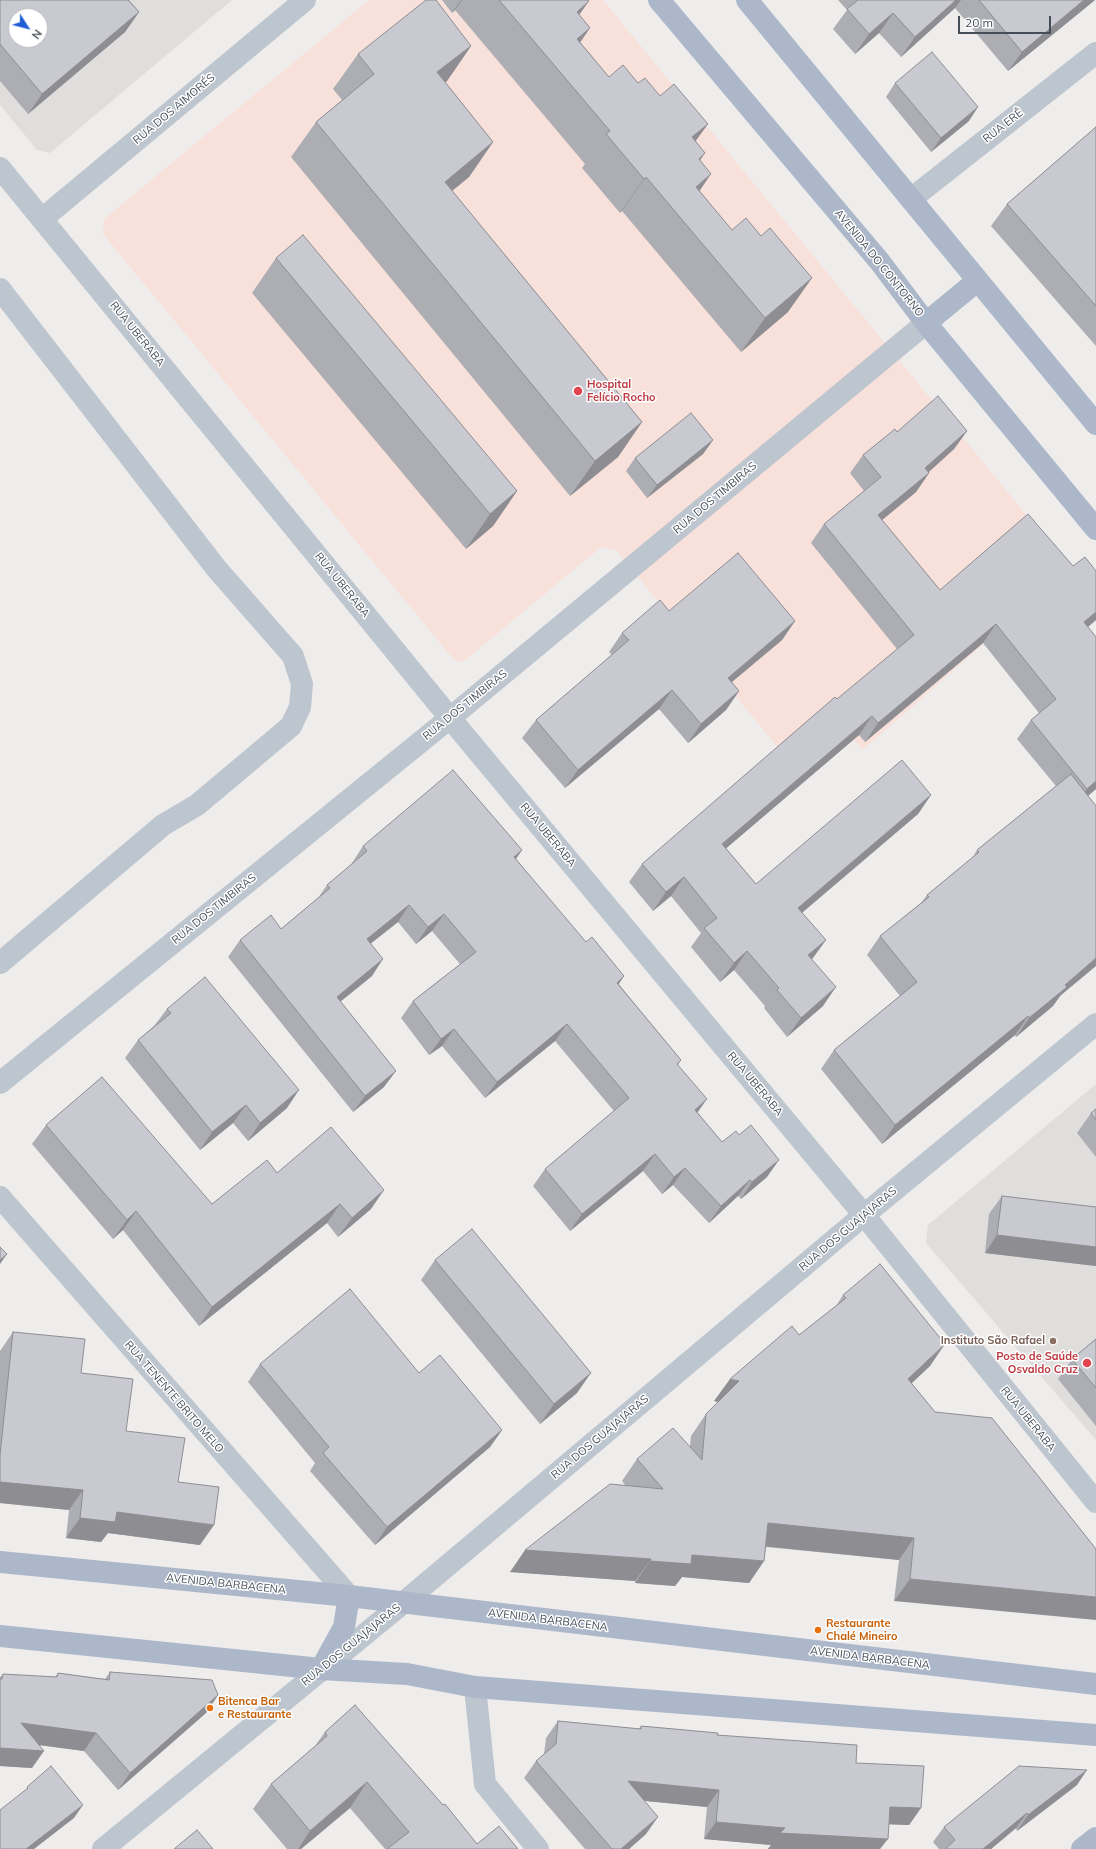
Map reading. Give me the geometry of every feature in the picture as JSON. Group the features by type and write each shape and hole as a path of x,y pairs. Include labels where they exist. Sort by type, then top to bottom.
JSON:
{"main road":[{"name":"AVENIDA DO CONTORNO","path":"659,0 880,262 926,322 1096,529"},
{"path":"747,0 1096,424"},
{"path":"926,322 978,281"},
{"name":"AVENIDA BARBACENA","path":"0,1562 349,1596 1096,1684"},
{"path":"321,1669 344,1627 349,1596"},
{"path":"0,1636 321,1669 407,1674 475,1686 1096,1735"},
{"path":"1082,1849 1096,1838"}],"street":[{"name":"RUA DOS AIMORÉS","path":"42,219 305,0"},
{"name":"RUA ERÊ","path":"911,200 1096,53"},
{"name":"RUA UBERABA","path":"0,168 450,718 864,1215 1096,1502"},
{"path":"0,289 216,568 293,656 302,684 300,707 290,726 198,805 163,825 0,963"},
{"name":"RUA DOS TIMBIRAS","path":"0,1083 450,718 926,322"},
{"name":"RUA DOS GUAJAJARAS","path":"103,1849 321,1669 404,1603 864,1215 1096,1024"},
{"name":"RUA TENENTE BRITO MELO","path":"0,1197 349,1596"},
{"path":"475,1686 485,1784 538,1849"}],"shaded area":[{"path":"0,0 232,0 50,153 37,150 0,105"},
{"name":"Hospital Felício Rocho","path":"369,0 603,0 1070,568 863,750 826,708 778,748 616,550 601,547 463,662 454,660 103,234 104,219"},
{"name":"Instituto São Rafael","path":"1096,1084 1096,1440 926,1243 928,1225"}],"building":[{"path":"0,0 128,0 139,12 42,94 0,44"},
{"path":"426,0 436,0 471,46 437,72 493,142 445,182 642,422 595,461 316,122 374,74 358,54"},
{"path":"499,0 588,0 589,1 577,12 590,28 577,39 609,77 623,65 638,83 645,78 660,96 674,84 708,124 692,137 705,153 699,159 711,174 696,187 732,230 746,218 761,236 770,228 812,278 765,318 646,177 644,179 606,134 610,131"},
{"path":"858,0 956,0 915,37 893,13 869,34 847,9"},
{"path":"979,0 1084,0 1022,52"},
{"path":"932,52 978,107 941,138 895,83"},
{"path":"1096,127 1096,306 1007,204"},
{"path":"303,235 517,491 490,514 276,258"},
{"path":"938,396 967,431 925,468 929,473 878,515 940,590 1028,514 1073,566 1085,557 1096,571 1096,612 1084,622 1096,637 1096,781 1087,789 1031,720 1056,699 996,624 878,723 872,716 722,844 756,884 902,760 931,795 798,908 826,940 808,955 836,987 801,1018 777,990 779,988 747,951 734,963 704,928 717,918 684,877 666,892 642,864 835,697 837,699 914,635 824,524 881,477 863,455 895,429 897,432"},
{"path":"691,413 713,440 657,485 635,458"},
{"path":"738,553 795,621 728,678 739,691 701,724 672,690 578,770 536,720 629,640 622,633 660,600 669,611"},
{"path":"453,770 522,850 514,857 586,942 592,937 624,976 617,983 681,1060 677,1064 707,1099 695,1110 722,1142 736,1131 739,1135 751,1125 779,1160 752,1182 750,1180 721,1206 685,1168 674,1177 655,1154 582,1214 545,1169 629,1098 567,1024 497,1082 454,1029 441,1039 413,1001 476,952 444,914 428,927 409,905 367,939 383,959 337,997 396,1071 365,1096 240,940 271,915 281,929 330,888 327,885 367,851 363,846"},
{"path":"1071,774 1096,806 1096,958 1065,985 1067,987 1029,1018 1028,1016 895,1125 834,1050 917,982 880,936 929,897 927,895 979,852 977,850"},
{"path":"205,977 299,1090 260,1123 246,1105 212,1132 138,1040 171,1013 167,1009"},
{"path":"102,1077 212,1204 267,1160 277,1173 331,1127 384,1190 352,1218 340,1204 212,1307 136,1211 127,1220 46,1125"},
{"path":"1096,1109 1096,1120 1091,1113"},
{"path":"1002,1196 1096,1207 1096,1247 997,1235"},
{"path":"472,1229 591,1373 554,1404 435,1260"},
{"path":"0,1247 7,1254 0,1260"},
{"path":"880,1264 945,1344 908,1379 935,1412 992,1418 1096,1549 1096,1597 910,1579 914,1538 768,1523 764,1561 692,1555 691,1564 650,1561 651,1559 525,1550 610,1484 663,1489 637,1459 673,1428 702,1460 706,1414 739,1381 730,1379 792,1326 799,1335 846,1298 843,1295"},
{"path":"350,1289 419,1373 440,1355 502,1430 387,1527 323,1453 329,1447 260,1364"},
{"path":"13,1332 85,1339 81,1373 133,1379 126,1431 185,1438 178,1482 219,1487 214,1525 117,1512 115,1522 80,1518 83,1490 0,1482 0,1455"},
{"path":"1096,1339 1096,1388 1072,1359"},
{"path":"110,1672 212,1680 218,1695 130,1773 96,1733 21,1723 44,1751 0,1748 0,1679 2,1679 3,1674 57,1677 58,1673 109,1680"},
{"path":"355,1705 443,1805 445,1804 477,1844 499,1826 518,1849 387,1849 409,1832 367,1782 310,1831 271,1784 327,1736 325,1732"},
{"path":"558,1721 641,1729 641,1726 718,1733 717,1735 857,1745 856,1763 924,1766 921,1808 890,1807 888,1839 780,1833 785,1828 716,1822 719,1790 628,1781 658,1817 621,1849 612,1849 536,1761 556,1744"},
{"path":"51,1766 83,1805 26,1849 0,1849 0,1810 28,1788 27,1787"},
{"path":"1019,1766 1087,1770 1028,1815 1027,1813 983,1849 945,1849 955,1840 944,1827"},
{"path":"197,1830 213,1849 174,1849"}],"place":[{"name":"Hospital Felício Rocho","path":"578,391"},
{"name":"Instituto São Rafael","path":"1053,1341"},
{"name":"Posto de Saúde Osvaldo Cruz","path":"1087,1363"},
{"name":"Restaurante Chalé Mineiro","path":"818,1630"},
{"name":"Bitenca Bar e Restaurante","path":"210,1708"}]}
